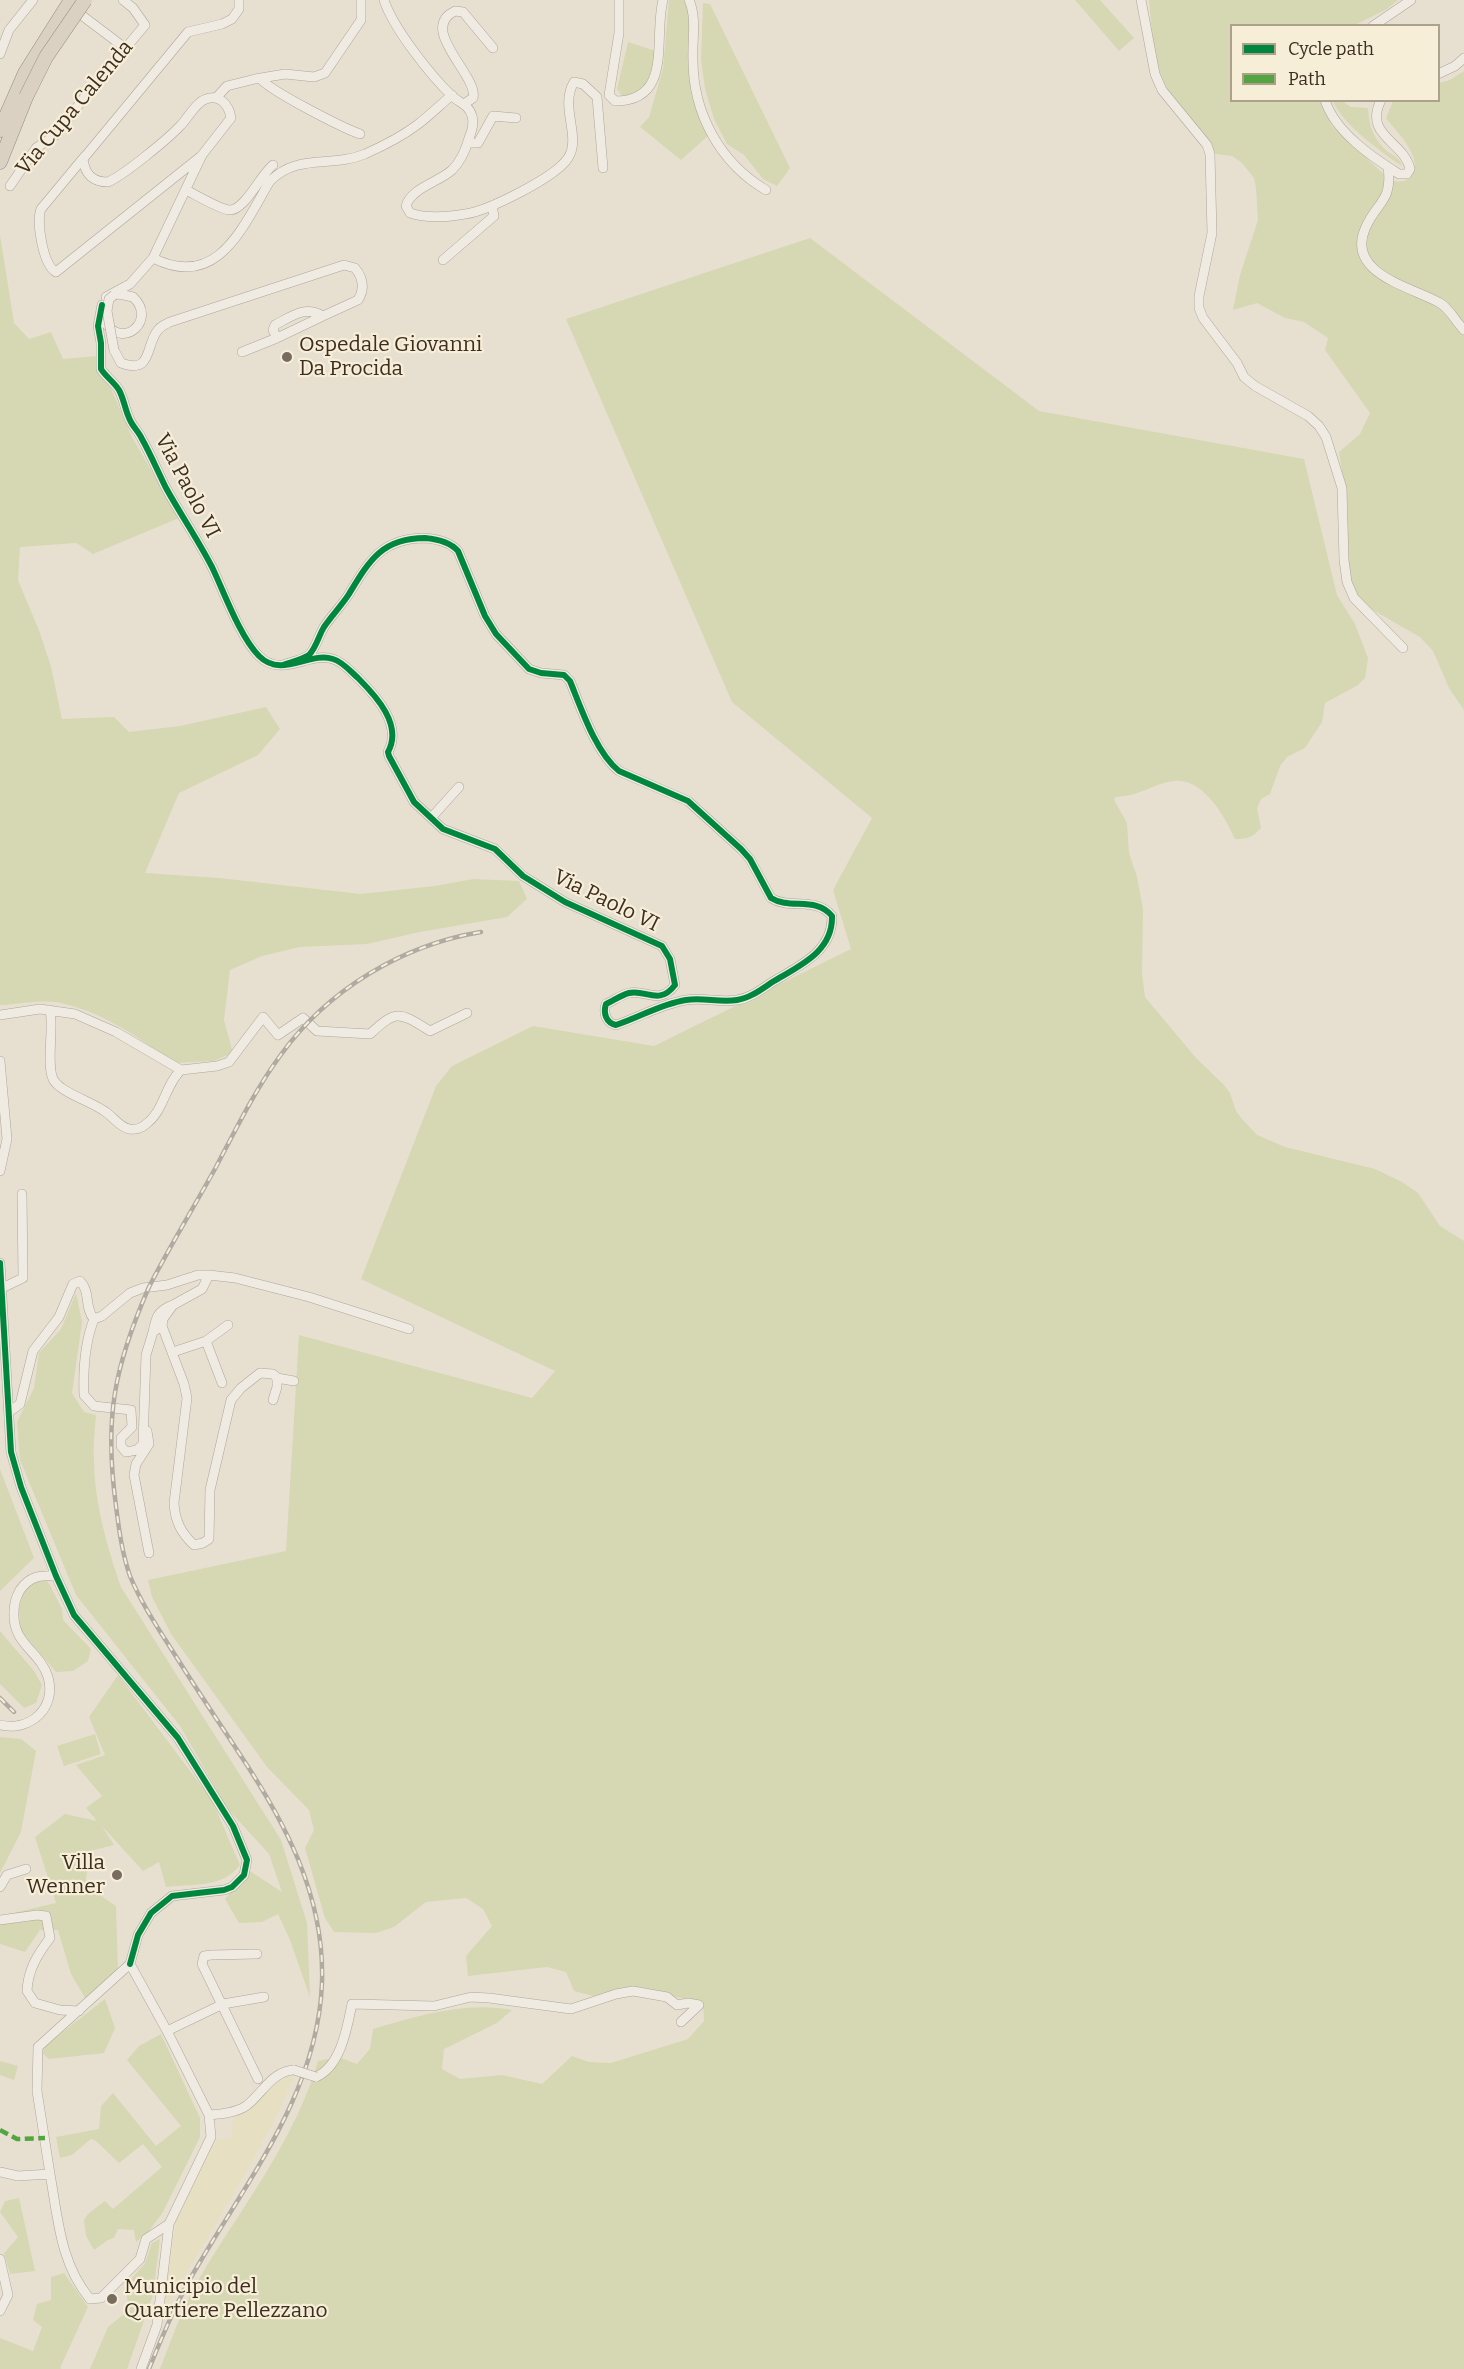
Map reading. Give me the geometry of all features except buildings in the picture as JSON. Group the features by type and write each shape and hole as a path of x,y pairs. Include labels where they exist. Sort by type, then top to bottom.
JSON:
{"highway":[{"path":"0,162 37,51 71,0"},
{"path":"0,130 85,0"}],"street":[{"path":"0,54 9,30 33,0"},
{"name":"Via Cupa Calenda","path":"10,186 36,148 57,134 145,25 133,8 123,0"},
{"path":"87,154 83,159 90,176 98,181 108,182 180,127 204,99 216,98 228,106 231,118 202,155 56,272 49,265 38,217 41,209 188,32 222,24 232,19 239,9 239,0"},
{"path":"216,98 227,86 260,78 285,74 314,77 325,74 361,20 361,0"},
{"path":"384,0 401,33 472,116 472,130 468,143 453,169 412,195 406,206 410,213 417,216 467,214 492,206 542,180 569,157 573,145 567,107 569,91 574,82 583,84 597,97 603,168"},
{"path":"620,0 619,33 609,95 615,101 638,98 647,90 655,74 660,53 660,8 663,0"},
{"path":"689,0 693,16 693,62 697,95 705,120 715,141 743,175 766,190"},
{"path":"1141,0 1155,74 1162,90 1207,145 1210,154 1212,232 1199,296 1199,308 1203,318 1237,363 1244,377 1255,386 1308,416 1323,431 1331,449 1342,488 1344,560 1347,582 1354,598 1403,648"},
{"path":"1376,24 1411,0"},
{"path":"464,104 473,98 474,88 452,56 446,41 444,27 447,17 455,11 463,12 493,48"},
{"path":"84,17 125,48"},
{"path":"1440,73 1455,66 1464,58"},
{"path":"260,78 281,93 360,134"},
{"path":"153,258 183,267 196,266 212,260 227,249 237,237 270,181 277,174 293,165 350,159 365,154 416,126 452,95"},
{"path":"1325,102 1329,113 1356,142 1399,174 1407,174 1410,169 1405,155 1386,139 1380,129 1376,110 1380,102"},
{"path":"468,143 478,142 493,116 516,118"},
{"path":"202,155 153,258 134,281 109,294 102,305 106,323 112,331 118,333 134,330 142,319 141,306 133,297 119,294 109,299 108,319 112,334 114,350 121,363 135,366 145,360 158,330 170,322 344,265 355,268 362,281 361,296 358,300 323,316 312,309 306,310 278,323 273,328 277,338 242,352"},
{"path":"186,190 226,209 234,210 241,205 273,165"},
{"path":"1388,167 1388,193 1365,229 1362,243 1364,258 1370,266 1390,281 1415,290 1442,304 1463,328"},
{"path":"443,260 494,216 492,206"},
{"name":"Via Paolo VI","path":"102,305 98,326 101,343 101,369 118,389 130,421 141,436 165,487 208,560 253,649 268,663 283,664 331,658 346,666 385,710 390,722 392,744 388,752 389,756 414,802 431,818 448,832 495,849 519,872 544,890 662,946 670,959 675,986 670,992 662,995 629,993 606,1004 605,1015 613,1024 661,1006 689,999 728,1002 746,998 803,965 820,951 830,934 832,916 827,909 806,903 775,901 771,898 750,859 688,801 619,771 612,765 601,750 570,681 564,675 529,669 490,627 458,551 452,545 432,538 419,538 399,541 386,547 364,567 348,596 323,628 311,652 304,657 283,664"},
{"path":"431,818 459,787"},
{"path":"0,1009 50,1010 75,1014 116,1032 180,1070 217,1066 229,1062 263,1017 278,1035 303,1018 317,1031 370,1034 390,1017 402,1015 430,1031 467,1013"},
{"path":"0,1015 20,1010"},
{"path":"50,1010 51,1070 55,1082 96,1106 126,1128 145,1126 151,1120 169,1083 180,1070"},
{"path":"0,1060 7,1139 0,1171"},
{"path":"2,1287 23,1278 21,1194"},
{"path":"0,1263 14,1467 56,1576 68,1604 82,1626 178,1738 193,1760 233,1826 247,1860 244,1875 232,1887 172,1896 150,1913 138,1935 130,1964 38,2047 37,2091 63,2250 77,2281 90,2299 101,2298 140,2259 146,2239 169,2223"},
{"path":"94,1319 102,1316 136,1290 167,1285 198,1275 209,1275 235,1278 309,1297 409,1329"},
{"path":"94,1319 87,1345 84,1395 94,1406 131,1410 132,1428 121,1438 121,1446 126,1452 136,1450 143,1444 146,1355 156,1316 159,1311 202,1289 209,1275"},
{"path":"9,1412 20,1404 33,1351 59,1317 73,1284 80,1281 86,1286 90,1315 94,1319"},
{"path":"173,1305 166,1312 162,1326 187,1398 174,1503 175,1520 194,1545 209,1539 210,1490 231,1400 241,1388 260,1373 273,1374 278,1378 294,1381"},
{"path":"172,1352 206,1341 228,1325"},
{"path":"153,1332 162,1326"},
{"path":"206,1341 222,1383"},
{"path":"273,1400 278,1378"},
{"path":"144,1427 149,1433 149,1444 136,1464 134,1475 149,1553"},
{"path":"3,1726 20,1726 34,1720 43,1710 49,1694 45,1670 19,1638 14,1624 14,1612 18,1594 49,1558"},
{"path":"33,1577 56,1576"},
{"path":"0,1887 7,1875 26,1869"},
{"path":"0,1920 46,1916 50,1938 36,1957 27,1978 27,1992 35,2003 60,2010 79,2011"},
{"path":"257,1954 204,1956 202,1964 258,2079"},
{"path":"130,1964 168,2031 209,2115 211,2137 169,2223 157,2325 141,2369"},
{"path":"209,2115 231,2112 245,2106 275,2078 286,2071 294,2070 316,2077 328,2067 339,2051 352,2004 434,2006 471,1997 571,2009 616,1994 633,1991 667,1997 677,2005 699,2005 681,2022"},
{"path":"168,2031 223,2004 264,1997"},
{"path":"0,2172 18,2176 50,2174"},
{"path":"0,2259 8,2295 0,2311"}],"shaded area":[{"path":"288,2075 294,2078 274,2121 163,2312 176,2222 215,2140 231,2138 233,2119 249,2108 280,2079"}],"green space":[{"path":"669,0 685,0 690,10 690,78 709,135 681,160 640,127 649,117 663,69"},
{"path":"1075,0 1100,0 1134,38 1119,51"},
{"path":"1149,0 1398,0 1387,9 1357,24 1230,24 1230,102 1320,102 1332,126 1391,181 1408,179 1415,168 1412,153 1386,118 1393,102 1440,102 1440,83 1450,80 1464,71 1464,710 1449,688 1433,651 1420,637 1364,605 1350,587 1345,528 1348,509 1339,452 1360,434 1370,413 1325,350 1328,338 1304,322 1285,318 1257,303 1233,310 1240,275 1258,220 1254,178 1242,163 1232,156 1216,154 1186,115 1164,81 1156,58"},
{"path":"703,3 710,4 790,168 777,186 763,179 744,155 727,144 714,119 705,89 701,60"},
{"path":"628,42 656,51 650,75 643,87 622,96 617,89"},
{"path":"1334,102 1344,102 1351,107 1368,108 1371,127 1376,138 1388,152 1398,159 1402,166 1353,128"},
{"path":"0,235 14,323 29,339 51,332 63,359 97,356 96,369 109,384 132,437 179,518 93,554 76,543 20,547 18,580 51,667 62,719 114,717 129,732 180,726 266,707 280,729 258,755 179,793 145,873 219,878 361,894 435,886 473,879 519,881 527,899 507,917 367,944 300,947 262,956 230,970 224,1020 233,1053 213,1061 172,1063 118,1025 72,1006 56,1002 0,1005"},
{"path":"810,238 1039,411 1304,459 1337,595 1355,624 1368,658 1365,678 1358,685 1325,703 1322,722 1305,748 1287,757 1280,766 1270,794 1261,799 1257,808 1261,828 1252,835 1235,839 1212,800 1194,785 1185,781 1164,783 1134,794 1116,797 1114,800 1127,823 1129,853 1137,877 1143,909 1142,973 1145,997 1196,1058 1224,1085 1230,1093 1236,1111 1257,1135 1285,1147 1375,1169 1402,1182 1418,1193 1440,1226 1464,1241 1464,2369 160,2369 194,2288 282,2146 308,2090 318,2061 338,2057 357,2064 370,2049 373,2029 442,2011 477,2007 494,2008 512,2010 497,2023 444,2049 442,2069 460,2079 502,2075 542,2084 572,2056 589,2062 611,2063 688,2039 704,2021 703,2003 632,1987 593,1996 574,1991 566,1972 547,1967 468,1976 466,1956 492,1926 483,1909 466,1898 426,1902 394,1927 376,1933 334,1932 325,1918 305,1848 314,1830 309,1810 267,1767 171,1634 152,1597 148,1580 286,1551 299,1335 532,1398 555,1371 361,1279 436,1086 452,1066 533,1026 654,1046 851,949 833,890 872,818 732,702 566,319"},
{"path":"76,1293 82,1322 72,1393 84,1412 96,1415 94,1453 96,1491 106,1540 121,1587 281,1840 307,1923 310,1997 290,1940 278,1914 262,1922 239,1923 225,1899 250,1871 282,1892 269,1854 227,1808 180,1726 76,1595 20,1460 17,1422 34,1388 39,1353 61,1329"},
{"path":"0,1469 34,1558 0,1591"},
{"path":"44,1578 62,1609 63,1620 91,1649 88,1661 73,1671 56,1672 20,1630 19,1609 23,1594 33,1582"},
{"path":"0,1631 34,1671 42,1685 36,1703 24,1708 0,1684"},
{"path":"118,1675 212,1800 240,1865 225,1878 216,1881 166,1887 159,1862 143,1871 102,1826 114,1845 90,1851 85,1885 116,1906 118,1972 87,2001 71,1974 58,1930 40,1930 25,1952 0,1944 0,1916 56,1903 35,1837 65,1814 97,1821 86,1808 102,1796 76,1765 105,1755 89,1717"},
{"path":"95,1734 101,1754 64,1766 57,1746"},
{"path":"0,1737 21,1739 36,1751 21,1832 0,1873"},
{"path":"105,1999 115,2028 104,2053 49,2059 42,2053 46,2045"},
{"path":"161,2034 200,2118 200,2137 163,2212 148,2232 136,2242 134,2230 118,2229 114,2238 94,2250 86,2236 84,2220 88,2214 105,2201 113,2209 162,2167 143,2144 119,2163 91,2139 72,2155 60,2158 56,2137 99,2129 101,2106 113,2093 156,2146 181,2126 127,2060 139,2046"},
{"path":"0,2061 18,2066 14,2080 0,2075"},
{"path":"19,2198 35,2271 10,2274 4,2253 18,2237 0,2212 5,2201"},
{"path":"160,2239 153,2295 127,2369 90,2369 108,2327 129,2310 125,2286 145,2263 152,2243"},
{"path":"64,2273 88,2307 60,2368 62,2369 0,2369 0,2338 33,2351 42,2327 33,2320 37,2304 51,2300 51,2277"}],"railway":[{"path":"149,2369 185,2288 260,2163 295,2095 309,2059 318,2022 322,1983 317,1920 299,1861 286,1833 256,1779 152,1618 130,1576 117,1515 111,1446 112,1419 120,1368 127,1343 149,1287 254,1096 299,1032 343,991 368,974 423,948 452,938 481,932"},
{"path":"0,1698 14,1712"}],"marked path":[{"path":"0,2130 17,2139 45,2138"}],"cycle path":[{"path":"102,305 98,326 101,343 101,369 119,390 131,423 141,436 166,488 212,567 239,626 252,648 259,656 277,665 286,665 315,658 333,659 343,664 379,702 390,721 392,742 388,752 389,756 414,802 443,829 495,849 523,876 565,902 662,946 670,959 675,985 663,995 635,992 623,995 606,1004 605,1014 610,1022 616,1025 686,1000 731,1001 742,999 814,956 827,939 832,916 826,910 818,906 786,903 771,898 750,859 688,801 619,771 611,763 596,742 570,681 564,675 541,673 529,669 496,634 485,616 458,551 447,543 425,538 410,539 387,547 363,571 324,627 309,655 300,660 286,664 283,665"},
{"path":"0,1263 11,1452 21,1487 56,1576 74,1615 178,1738 233,1826 247,1860 244,1875 232,1887 172,1896 151,1913 138,1935 130,1964"}],"place":[{"name":"Ospedale Giovanni Da Procida","path":"287,357"},
{"name":"Villa Wenner","path":"117,1875"},
{"name":"Municipio del Quartiere Pellezzano","path":"112,2299"}]}
